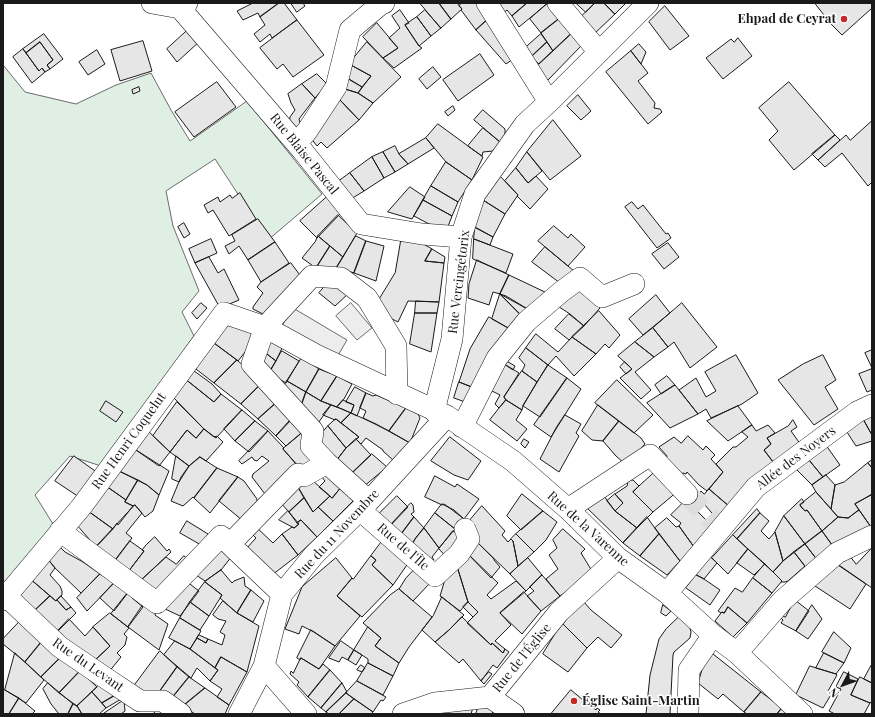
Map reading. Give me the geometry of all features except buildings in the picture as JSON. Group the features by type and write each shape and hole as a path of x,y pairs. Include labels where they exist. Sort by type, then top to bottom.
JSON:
{"street":[{"path":"152,3 184,6"},
{"path":"297,143 307,131 336,87 350,30 384,3"},
{"path":"487,3 549,102"},
{"path":"558,3 599,52"},
{"name":"Rue Vercingétorix","path":"448,418 452,339 462,237 475,194 525,124 549,102 646,4"},
{"name":"Rue Blaise Pascal","path":"184,6 297,143 361,224 422,234 462,237"},
{"path":"364,505 311,446 313,431 252,364 265,327 312,276 341,278 367,298 396,346 397,394"},
{"path":"448,418 526,322 580,278 602,297 634,284"},
{"name":"Rue Henri Coquelut","path":"4,598 82,506 224,313 265,327"},
{"name":"Rue de la Varenne","path":"265,327 316,356 448,418 512,461 568,509 618,558 667,593 713,635 738,653 802,714"},
{"name":"Allée des Noyers","path":"667,593 756,488 857,412 872,405"},
{"name":"Rue du 11 Novembre","path":"239,714 264,666 282,594 314,554 364,505 448,418"},
{"path":"568,509 650,455 688,494"},
{"path":"230,544 298,474 304,476 328,464"},
{"name":"Rue de l'Île","path":"364,505 435,576 459,554 470,539 465,529"},
{"path":"60,532 157,603 221,536 282,594"},
{"path":"738,653 788,595 837,553 872,536"},
{"name":"Rue de l'Église","path":"404,714 435,703 490,697 559,612 618,558"},
{"name":"Rue du Levant","path":"4,598 60,647 140,701 163,701 181,714"},
{"path":"688,714 689,670 713,635"},
{"path":"264,666 306,714"},
{"path":"490,697 514,714"}],"green space":[{"path":"3,65 25,92 76,104 116,85 151,73 190,141 247,101 322,194 268,240 215,159 166,191 173,226 199,291 182,312 194,336 101,466 70,456 35,495 56,529 3,587"}],"shaded area":[{"path":"351,303 372,328 357,340 336,316"},
{"path":"293,308 347,340 337,357 283,325"}],"tunnel":[{"path":"687,494 722,528"}],"place":[{"name":"Ehpad de Ceyrat","path":"844,19"},
{"name":"Église Saint-Martin","path":"574,701"}]}
